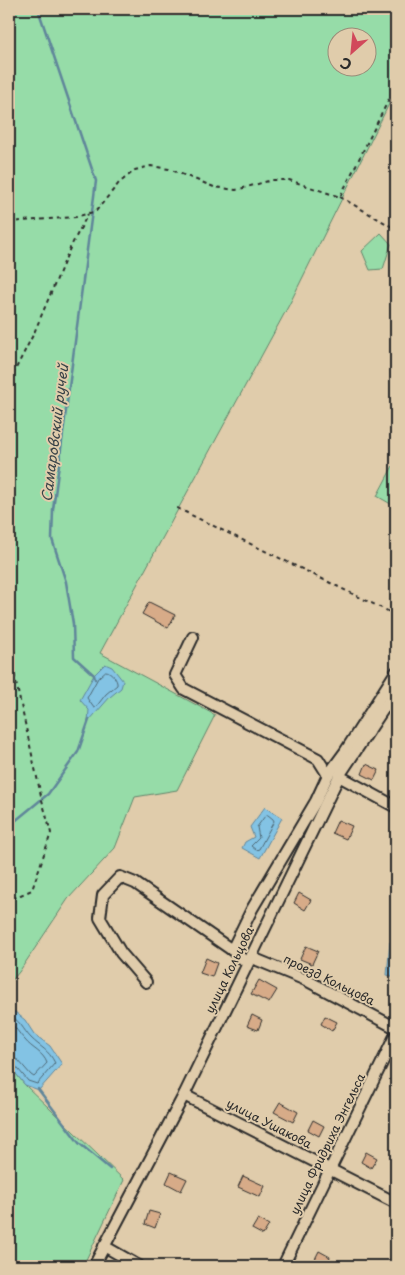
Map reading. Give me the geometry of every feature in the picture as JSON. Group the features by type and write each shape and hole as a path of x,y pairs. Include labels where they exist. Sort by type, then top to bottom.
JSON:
{"street":[{"path":"193,637 175,675 184,689 318,759 328,775"},
{"path":"232,950 252,909 316,801 328,775 345,752 396,672"},
{"name":"улица Кольцова","path":"94,1266 184,1094 339,776 396,690"},
{"path":"339,776 396,807"},
{"name":"проезд Кольцова","path":"146,982 121,953 100,918 102,895 120,877 135,883 249,960 306,980 396,1028"},
{"name":"улица Фридриха Энгельса","path":"283,1266 396,1034"},
{"name":"улица Ушакова","path":"184,1094 396,1204"},
{"path":"104,1246 139,1266"}],"path":[{"path":"340,197 396,85"},
{"path":"9,222 76,217 96,211 119,184 135,170 151,166 169,169 214,187 236,190 272,180 289,180 340,197 396,229"},
{"path":"9,382 34,333 70,248 88,214"},
{"path":"178,508 396,616"},
{"path":"9,651 51,833 32,890 9,900"}],"green space":[{"path":"9,9 396,9 396,90 289,305 100,653 215,715 177,790 135,797 115,848 68,899 9,984"},
{"path":"381,233 391,244 383,269 370,270 362,251"},
{"path":"396,460 396,507 377,496"},
{"path":"9,1065 25,1085 124,1180 83,1266 9,1266"}],"water":[{"path":"105,664 112,667 123,681 121,688 110,697 88,722 89,710 80,700 94,675"},
{"path":"265,807 282,818 260,858 242,848 245,842 254,837 250,827"},
{"path":"390,942 396,945 396,977 387,975"},
{"path":"9,1011 15,1012 25,1020 34,1034 50,1046 62,1064 39,1090 25,1085 9,1065"}],"building":[{"path":"149,602 175,615 168,628 142,614"},
{"path":"366,764 379,770 374,780 362,774"},
{"path":"338,820 352,826 346,839 332,833"},
{"path":"299,893 311,900 305,910 294,903"},
{"path":"306,946 318,951 312,964 300,959"},
{"path":"206,958 217,963 212,977 200,973"},
{"path":"259,980 277,990 269,1003 251,994"},
{"path":"252,1015 262,1020 258,1030 247,1026"},
{"path":"325,1016 337,1022 332,1031 321,1024"},
{"path":"280,1102 298,1112 293,1122 274,1112"},
{"path":"313,1120 324,1126 319,1136 308,1130"},
{"path":"366,1152 377,1158 371,1168 361,1162"},
{"path":"171,1172 187,1179 181,1191 166,1183"},
{"path":"243,1176 265,1186 260,1197 238,1187"},
{"path":"149,1211 160,1214 155,1228 145,1224"},
{"path":"258,1219 269,1225 263,1235 252,1229"},
{"path":"319,1251 330,1257 326,1266 313,1263"}],"waterway":[{"name":"Самаровский ручей","path":"38,9 96,181 53,510 52,539 66,582 73,624 74,657 94,675 95,679"},
{"name":"Самаровский ручей","path":"9,826 48,794 78,752 89,720"},
{"name":"Самаровский ручей","path":"38,1089 79,1143 110,1169"}]}
